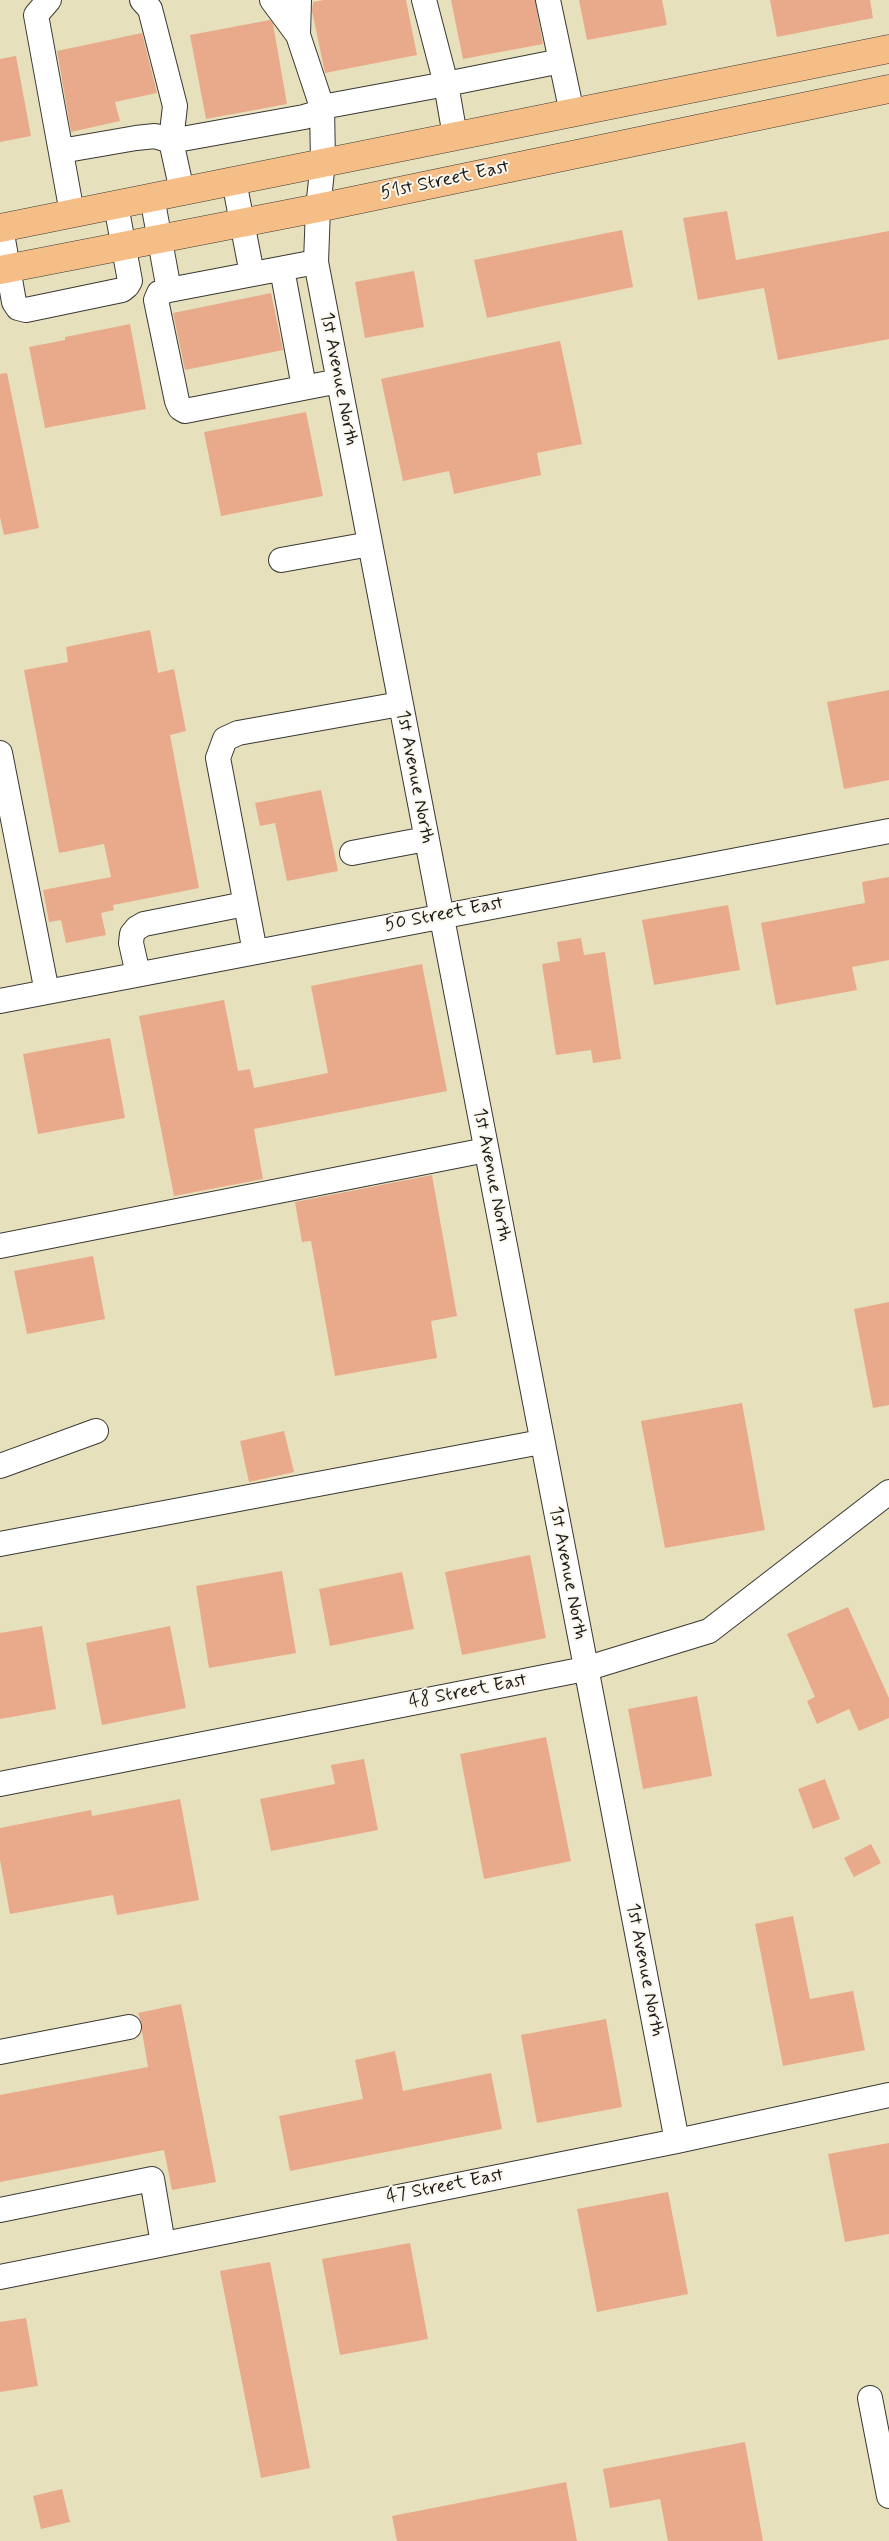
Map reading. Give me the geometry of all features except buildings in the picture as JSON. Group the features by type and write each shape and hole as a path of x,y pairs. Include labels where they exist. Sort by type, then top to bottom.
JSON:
{"main road":[{"path":"0,228 889,49"},
{"name":"51st Street East","path":"4,269 241,221 318,208 889,89"}],"street":[{"path":"49,0 36,15 72,213"},
{"path":"142,0 150,9 175,106 171,142 182,192"},
{"path":"272,0 298,35"},
{"path":"298,35 299,0"},
{"path":"548,0 572,113"},
{"path":"426,1 446,84 455,136"},
{"name":"1st Avenue North","path":"298,35 322,106 323,162 318,208 316,262 541,1442 677,2141"},
{"path":"61,151 155,136 171,142 304,118 314,114 322,106 561,61"},
{"path":"234,181 252,274"},
{"path":"152,197 169,290"},
{"path":"0,228 4,269 14,302 18,308 26,310 122,290 130,281 116,204"},
{"path":"316,262 169,290 159,293 156,300 180,408 185,411 339,381"},
{"path":"282,268 304,387"},
{"path":"281,560 370,544"},
{"path":"255,952 218,758 225,739 238,733 400,704"},
{"path":"0,753 47,992"},
{"name":"50 Street East","path":"0,1001 889,831"},
{"path":"352,853 426,839"},
{"path":"138,974 131,943 132,934 137,928 144,924 245,904"},
{"path":"0,1246 486,1150"},
{"path":"0,1466 96,1430"},
{"path":"0,1544 541,1442"},
{"name":"48 Street East","path":"0,1784 585,1669 709,1631 889,1492"},
{"path":"0,2052 129,2027"},
{"name":"47 Street East","path":"0,2277 677,2141 889,2095"},
{"path":"0,2210 152,2180 163,2244"},
{"path":"870,2398 889,2496"}]}
